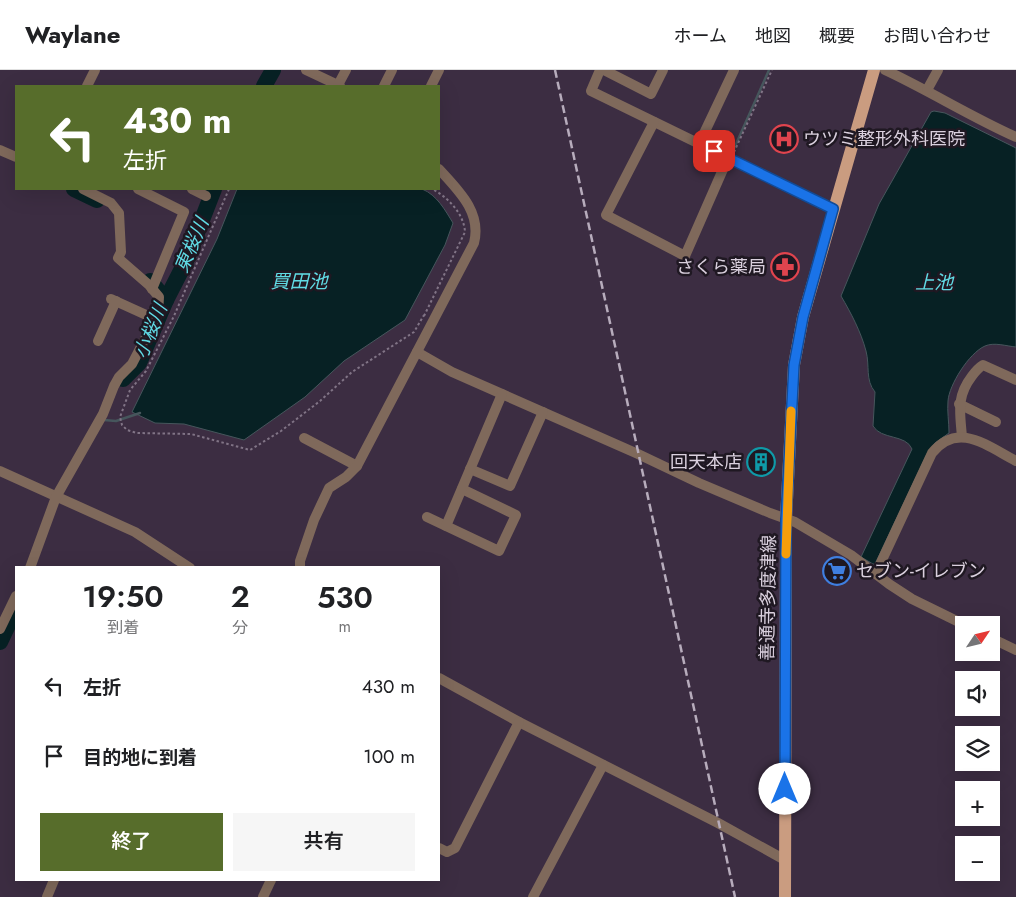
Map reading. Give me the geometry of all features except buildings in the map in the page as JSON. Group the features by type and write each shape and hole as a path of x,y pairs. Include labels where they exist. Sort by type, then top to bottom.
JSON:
{"main road":[{"name":"善通寺多度津線","path":"784,897 786,519 794,365 803,317 874,70"}],"street":[{"path":"88,85 95,70"},
{"path":"306,70 337,85"},
{"path":"339,85 346,70"},
{"path":"384,85 392,70"},
{"path":"432,85 439,70"},
{"path":"600,70 591,91 833,209"},
{"path":"604,70 651,94 663,70"},
{"path":"699,144 734,70"},
{"path":"885,70 928,90 986,123 1016,136"},
{"path":"928,90 938,70"},
{"path":"654,122 606,215 685,256 729,159"},
{"path":"0,150 15,158"},
{"path":"300,566 314,520 329,488 346,477 357,466 474,243 476,236 475,219 459,191 440,170"},
{"path":"31,566 56,496 103,414 119,377 132,364 158,314 159,297 153,286 120,255 119,213 111,203 85,190"},
{"path":"140,190 184,212 153,286"},
{"path":"194,190 206,196"},
{"path":"98,341 114,300 155,319"},
{"path":"417,352 452,372 699,483 795,522 843,550 912,599 955,620"},
{"path":"962,437 960,398 968,382 979,367 983,365 1016,380"},
{"path":"446,526 502,394"},
{"path":"959,404 996,422"},
{"path":"470,469 510,486 543,412"},
{"path":"876,573 932,453 945,441 953,437 975,440 1016,461"},
{"path":"304,438 321,452 357,466"},
{"path":"0,471 135,532 187,566"},
{"path":"427,518 499,551 516,515 462,489"},
{"path":"0,629 15,598"},
{"path":"1000,642 1016,650"},
{"path":"440,679 519,722 718,823 785,860"},
{"path":"440,848 447,852 454,848 519,722"},
{"path":"533,897 603,765"},
{"path":"47,897 54,881"},
{"path":"263,897 271,881"}],"path":[{"path":"729,159 772,70"},
{"path":"228,190 174,316 146,371 130,390 120,417 122,424 128,430 137,433 191,434 250,450 281,431 320,401 352,372 414,332 465,232 463,221 455,208 444,196 434,190"},
{"path":"421,326 424,315"}],"water":[{"name":"上池","path":"931,112 945,113 1016,148 1016,347 996,344 985,346 973,355 961,370 949,394 949,433 935,443 927,454 875,564 873,564 861,557 912,449 904,441 882,433 873,426 875,392 870,383 866,351 855,323 841,296 879,204"},
{"name":"買田池","path":"237,190 424,190 432,195 444,208 453,223 445,245 405,320 344,361 305,397 244,440 184,424 155,423 132,412 217,239"}],"waterway":[{"name":"東桜川","path":"265,85 273,70"},
{"path":"732,153 769,70"},
{"name":"小桜川","path":"76,190 97,200"},
{"name":"東桜川","path":"166,300 186,261 214,190"},
{"name":"小桜川","path":"123,379 139,363 166,300 150,281"},
{"path":"104,420 116,421 140,413"},
{"name":"小桜川","path":"0,642 15,610"}],"railway":[{"path":"555,70 735,897"}],"slow traffic":[{"path":"786,554 791,411"}],"place":[{"name":"ウツミ整形外科医院","path":"784,139"},
{"name":"さくら薬局","path":"785,267"},
{"name":"回天本店","path":"761,462"},
{"name":"セブン-イレブン","path":"837,571"}],"route":[{"path":"714,151 833,209 803,317 794,365 786,519 785,789"}]}
